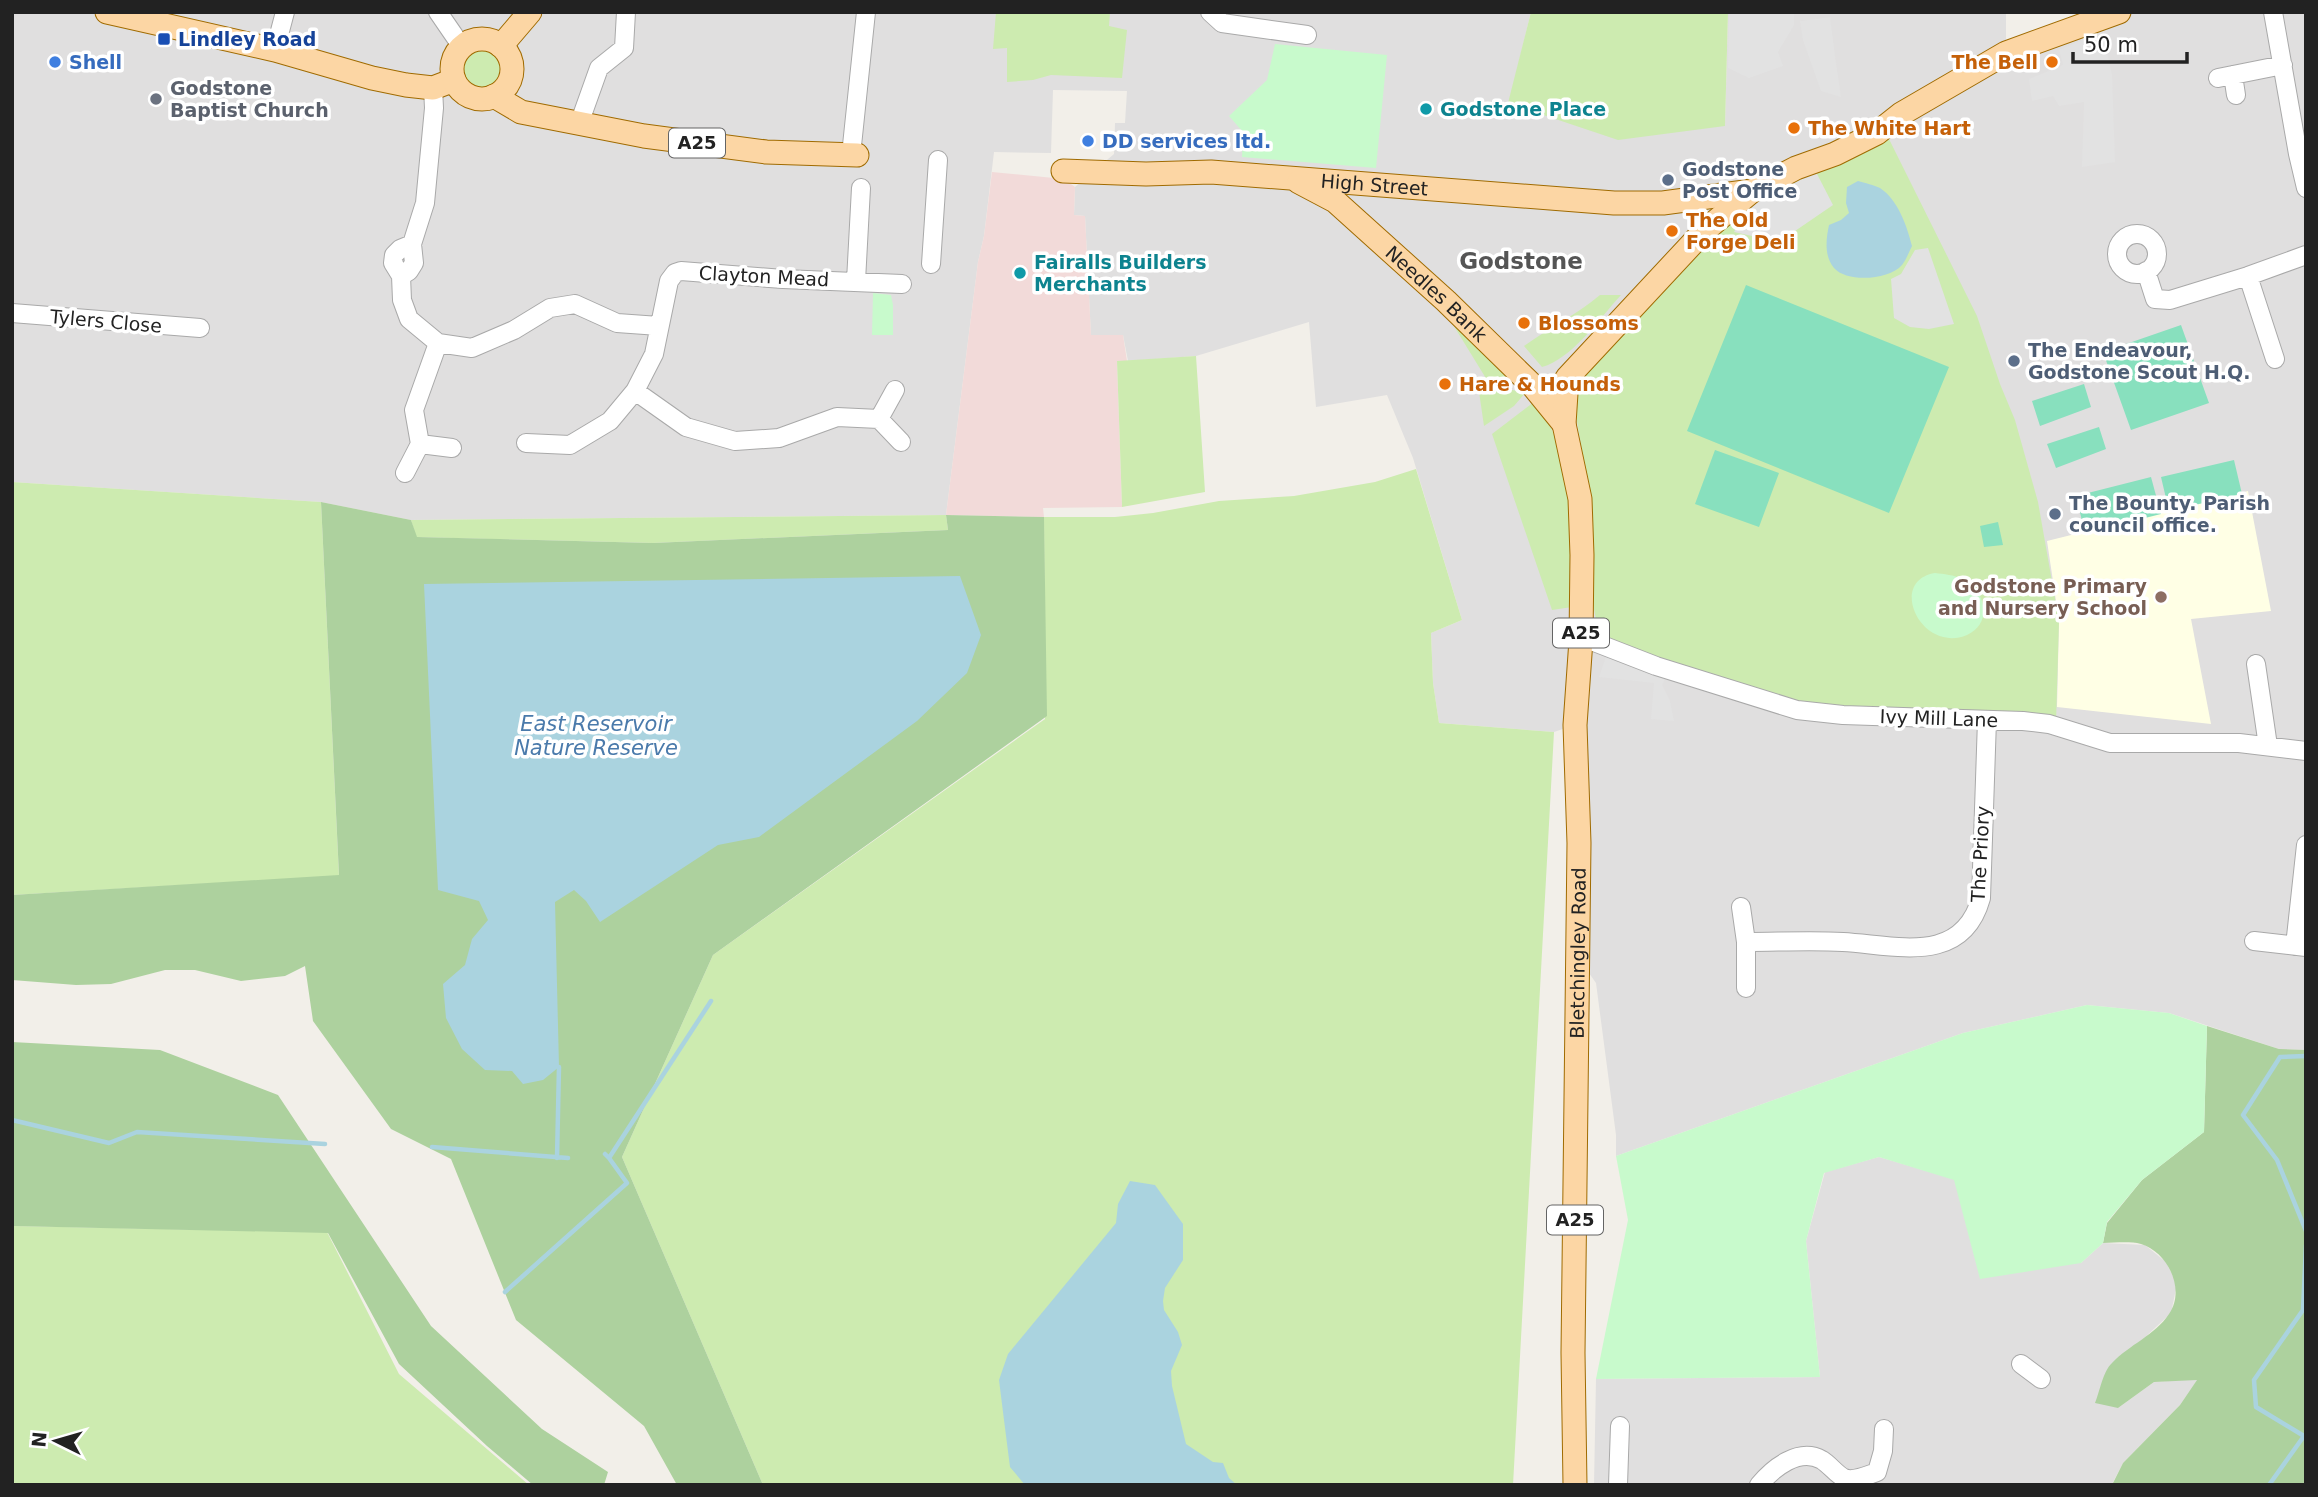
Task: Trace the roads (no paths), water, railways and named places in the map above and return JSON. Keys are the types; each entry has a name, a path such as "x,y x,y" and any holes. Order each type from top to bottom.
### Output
{"main road":[{"path":"107,12 275,50 372,78 443,84 473,98 485,99 494,96 507,85 511,64 501,46 483,39 468,43 462,47 443,84"},
{"path":"501,46 530,12"},
{"path":"1518,372 1567,378 1704,231 1752,191 1796,168 1835,154 1877,133 1901,114 2006,53 2119,12"},
{"path":"510,77 539,115"},
{"name":"A25","path":"494,96 521,112 644,136 766,152 854,155"},
{"name":"High Street","path":"1063,171 1211,172 1614,203 1663,203 1752,191"},
{"name":"Needles Bank","path":"1294,179 1335,201 1446,301 1518,372 1564,424"},
{"path":"1344,209 1364,184"},
{"path":"1686,200 1704,231"},
{"name":"A25","path":"1564,424 1567,378"},
{"name":"Bletchingley Road","path":"1564,424 1580,499 1582,555 1581,640 1575,725 1579,843 1573,1353 1575,1485"}],"street":[{"path":"275,50 285,12"},
{"path":"438,12 462,47"},
{"path":"579,124 599,68 624,48 626,12"},
{"path":"854,155 866,12"},
{"path":"1210,12 1222,23 1307,35"},
{"path":"2273,12 2306,188"},
{"path":"2236,95 2225,76 2283,65"},
{"path":"443,84 434,108 425,203 412,244 394,255 393,263 401,276 402,300 409,319 438,343 472,348 514,330 550,308 575,304 617,323 659,326"},
{"path":"931,264 938,160"},
{"name":"Clayton Mead","path":"856,281 861,188"},
{"path":"2146,271 2155,299 2170,300 2306,255"},
{"name":"Clayton Mead","path":"527,443 570,445 610,421 635,391 654,354 669,281 681,271 902,284"},
{"path":"2248,276 2274,359"},
{"name":"Tylers Close","path":"12,313 200,328"},
{"path":"405,472 420,444 415,411 438,343"},
{"path":"879,419 895,390"},
{"path":"635,391 686,427 735,441 779,438 837,417 879,419 901,442"},
{"path":"420,444 452,448"},
{"name":"Ivy Mill Lane","path":"1581,640 1589,640 1656,666 1797,710 1843,715 2049,724 2110,743 2239,743 2306,751"},
{"path":"2256,664 2269,746"},
{"name":"The Priory","path":"1746,942 1841,942 1933,947 1954,938 1969,925 1977,913 1981,898 1987,720"},
{"path":"2254,941 2300,947 2306,845"},
{"path":"1741,907 1746,942 1745,988"},
{"path":"2021,1364 2041,1379"},
{"path":"1618,1485 1620,1426"},
{"path":"1759,1485 1769,1472 1804,1456 1816,1457 1826,1462 1843,1478 1852,1479 1877,1472 1883,1451 1884,1429"}],"water":[{"path":"1858,181 1880,188 1892,199 1912,246 1902,265 1888,274 1868,278 1848,276 1834,268 1827,253 1829,225 1849,213 1846,203 1847,187"},
{"name":"East Reservoir Nature Reserve","path":"960,576 981,635 967,673 917,721 759,837 718,845 600,922 586,901 574,890 555,902 559,1067 543,1080 523,1084 512,1071 485,1070 462,1049 446,1018 443,984 465,965 472,939 488,920 479,901 438,890 424,584"},
{"path":"1130,1181 1155,1185 1183,1224 1183,1260 1165,1288 1163,1301 1164,1310 1178,1332 1182,1345 1171,1371 1172,1386 1186,1444 1213,1462 1223,1463 1229,1478 1237,1485 1025,1485 1010,1467 999,1380 1008,1354 1116,1223 1118,1204"}],"waterway":[{"path":"605,1154 609,1158 711,1001"},
{"path":"2306,1056 2280,1057 2243,1115 2277,1160 2306,1231"},
{"path":"557,1158 559,1067"},
{"path":"12,1120 109,1143 137,1132 325,1144"},
{"path":"432,1147 568,1158"},
{"path":"505,1292 627,1183 609,1158"},
{"path":"2269,1485 2304,1436 2256,1407 2254,1380 2303,1310 2306,1245"}],"place":[{"name":"Lindley Road","path":"164,39"},
{"name":"Shell","path":"55,62"},
{"name":"The Bell","path":"2052,62"},
{"name":"Godstone Baptist Church","path":"156,99"},
{"name":"Godstone Place","path":"1426,109"},
{"name":"The White Hart","path":"1794,128"},
{"name":"DD services ltd.","path":"1088,141"},
{"name":"Godstone Post Office","path":"1668,180"},
{"name":"The Old Forge Deli","path":"1672,231"},
{"name":"Fairalls Builders Merchants","path":"1020,273"},
{"name":"Blossoms","path":"1524,323"},
{"name":"The Endeavour, Godstone Scout H.Q.","path":"2014,361"},
{"name":"Hare & Hounds","path":"1445,384"},
{"name":"The Bounty. Parish council office.","path":"2055,514"},
{"name":"Godstone Primary and Nursery School","path":"2161,597"}],"district":[{"name":"Godstone","path":"1521,261"}]}
